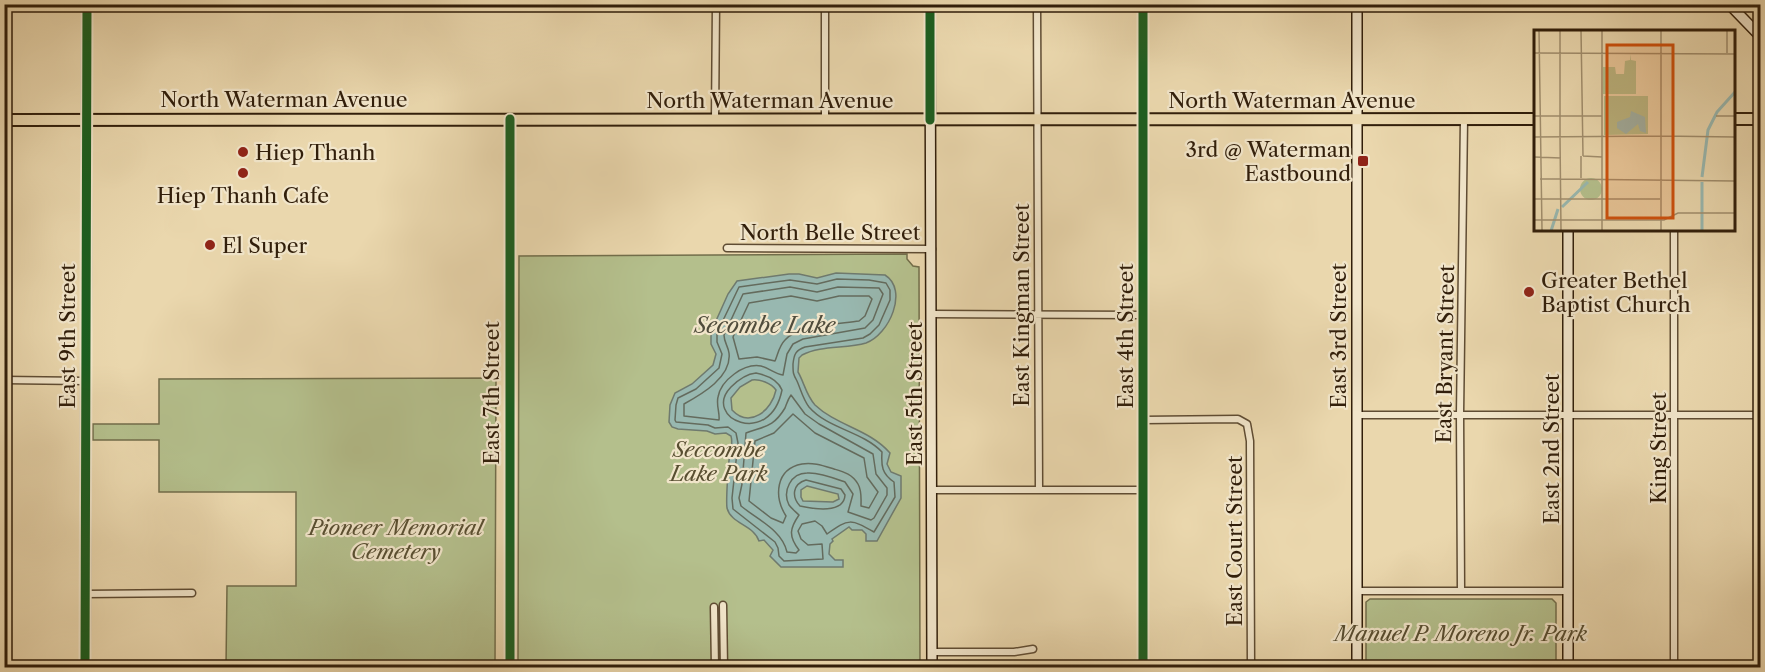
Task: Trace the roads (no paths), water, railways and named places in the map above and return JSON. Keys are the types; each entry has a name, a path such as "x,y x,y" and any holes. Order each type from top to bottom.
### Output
{"main road":[{"name":"North Waterman Avenue","path":"4,120 1534,119"},
{"path":"1735,119 1761,119"}],"street":[{"name":"East 9th Street","path":"84,668 87,4"},
{"path":"715,120 716,4"},
{"path":"825,4 825,120"},
{"name":"East 5th Street","path":"930,4 932,668"},
{"name":"East Kingman Street","path":"1037,4 1039,490"},
{"name":"East 4th Street","path":"1143,4 1143,668"},
{"name":"East 3rd Street","path":"1357,4 1357,668"},
{"path":"1729,4 1761,36"},
{"name":"East 7th Street","path":"510,119 510,668"},
{"name":"East Bryant Street","path":"1461,590 1460,414 1464,119"},
{"name":"East 2nd Street","path":"1568,231 1568,668"},
{"name":"King Street","path":"1674,231 1674,668"},
{"name":"North Belle Street","path":"728,248 932,249"},
{"path":"932,314 1143,315"},
{"path":"4,380 85,381"},
{"path":"1356,415 1761,415"},
{"name":"East Court Street","path":"1143,420 1238,419 1247,424 1250,435 1251,668"},
{"path":"932,490 1143,490"},
{"path":"1356,591 1569,591"},
{"path":"85,594 192,593"},
{"path":"723,605 724,668"},
{"path":"714,607 715,668"},
{"path":"933,652 1014,652 1033,649"}],"water":[{"name":"Secombe Lake","path":"836,273 885,275 892,282 896,301 893,312 882,331 866,343 817,350 802,355 799,358 798,372 815,405 833,418 873,438 890,453 887,464 891,472 901,476 901,498 877,541 866,541 866,534 862,530 852,530 849,527 832,539 829,554 835,560 843,560 843,567 781,567 770,556 773,550 764,540 759,541 752,531 733,518 727,508 731,436 726,433 715,434 672,427 669,422 670,405 675,393 692,384 713,365 716,354 711,344 711,332 728,294 737,281 789,274 817,278","holes":["752,380 765,382 776,390 765,410 759,415 746,418 732,410 731,398 740,387","807,486 838,494 839,499 833,502 803,501 801,490"]}],"place":[{"name":"Hiep Thanh","path":"243,152"},
{"name":"3rd @ Waterman Eastbound","path":"1363,161"},
{"name":"Hiep Thanh Cafe","path":"243,173"},
{"name":"El Super","path":"210,245"},
{"name":"Greater Bethel Baptist Church","path":"1529,292"}],"park label":[{"name":"Seccombe Lake Park","path":"719,461"},
{"name":"Pioneer Memorial Cemetery","path":"396,539"},
{"name":"Manuel P. Moreno Jr. Park","path":"1461,633"}]}
